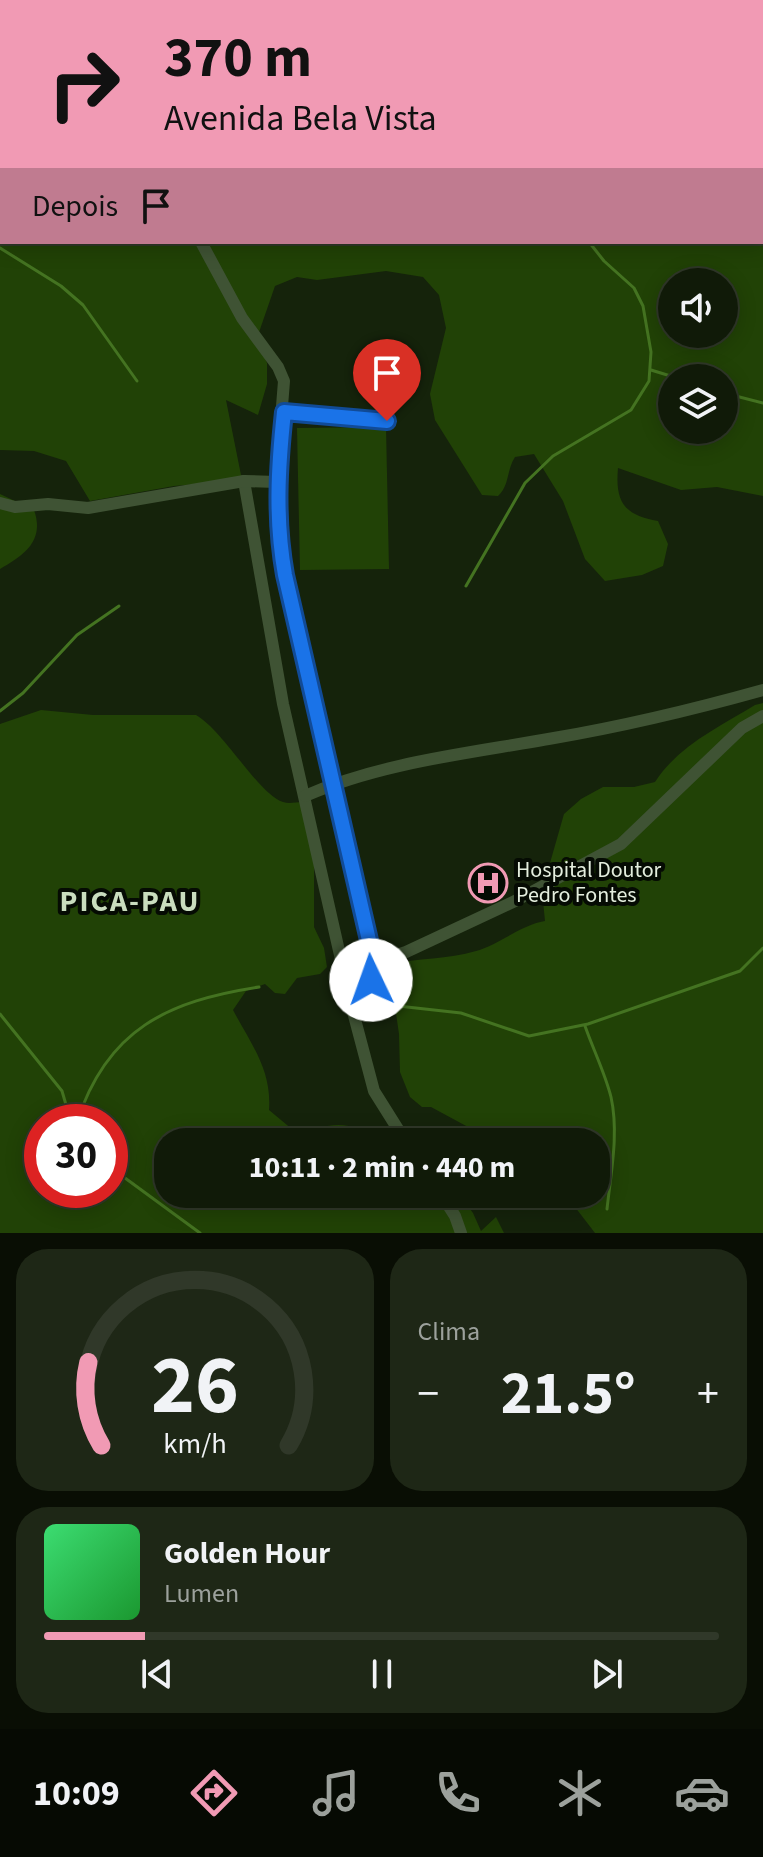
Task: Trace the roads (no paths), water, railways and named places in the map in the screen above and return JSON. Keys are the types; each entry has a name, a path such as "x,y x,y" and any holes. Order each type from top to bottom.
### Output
{"street":[{"path":"202,244 242,318 282,374 284,412 276,482 278,530 285,575 374,962 368,988 352,1008"},
{"path":"284,412 387,421"},
{"path":"0,503 15,507 48,504 105,506 244,481 276,482"},
{"path":"244,481 283,704 352,1008 374,1091 397,1128"},
{"path":"305,796 335,783 463,754 559,737 763,690"},
{"path":"374,962 406,952 515,901 621,844 742,728 763,716"},
{"path":"450,1208 461,1233"}],"waterway":[{"path":"466,586 525,483 553,456 631,410 649,381 651,352 643,306 634,288 591,244"},
{"path":"0,248 61,286 83,305 137,381"},
{"path":"651,370 658,372"},
{"path":"738,397 763,403"},
{"path":"0,711 23,693 77,635 119,606"},
{"path":"398,1006 461,1013 529,1036 588,1024 740,971 763,948"},
{"path":"84,1104 105,1064 124,1042 145,1025 169,1011 196,1001 259,987"},
{"path":"0,1014 62,1091 66,1104"},
{"path":"585,1026 606,1079 613,1111 614,1153 607,1209"},
{"path":"128,1180 200,1233"}],"place":[{"name":"Hospital Doutor Pedro Fontes","path":"488,883"}],"district":[{"name":"PICA-PAU","path":"130,901"}]}
